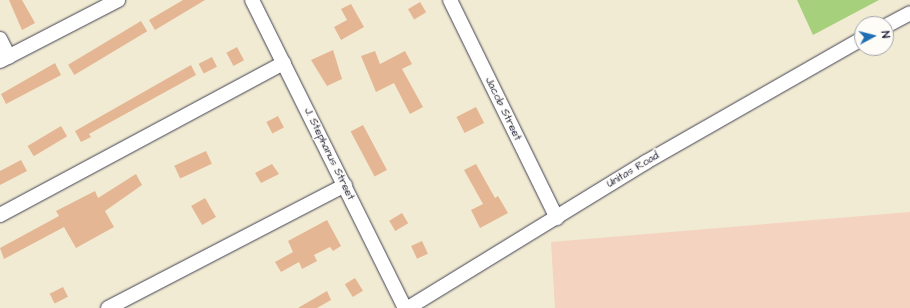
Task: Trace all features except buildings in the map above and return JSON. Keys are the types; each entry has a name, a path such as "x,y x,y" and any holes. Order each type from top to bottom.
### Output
{"street":[{"path":"0,39 4,59 118,0"},
{"name":"J. Stephanus Street","path":"252,0 407,308"},
{"name":"Jacob Street","path":"450,0 557,218"},
{"path":"894,21 910,12"},
{"name":"Unitas Road","path":"407,308 557,218 646,162 854,44"},
{"path":"0,215 284,63"},
{"path":"108,308 345,185"}],"shaded area":[{"path":"910,212 910,308 555,308 551,242"}],"green space":[{"path":"797,0 879,0 813,35"}]}
